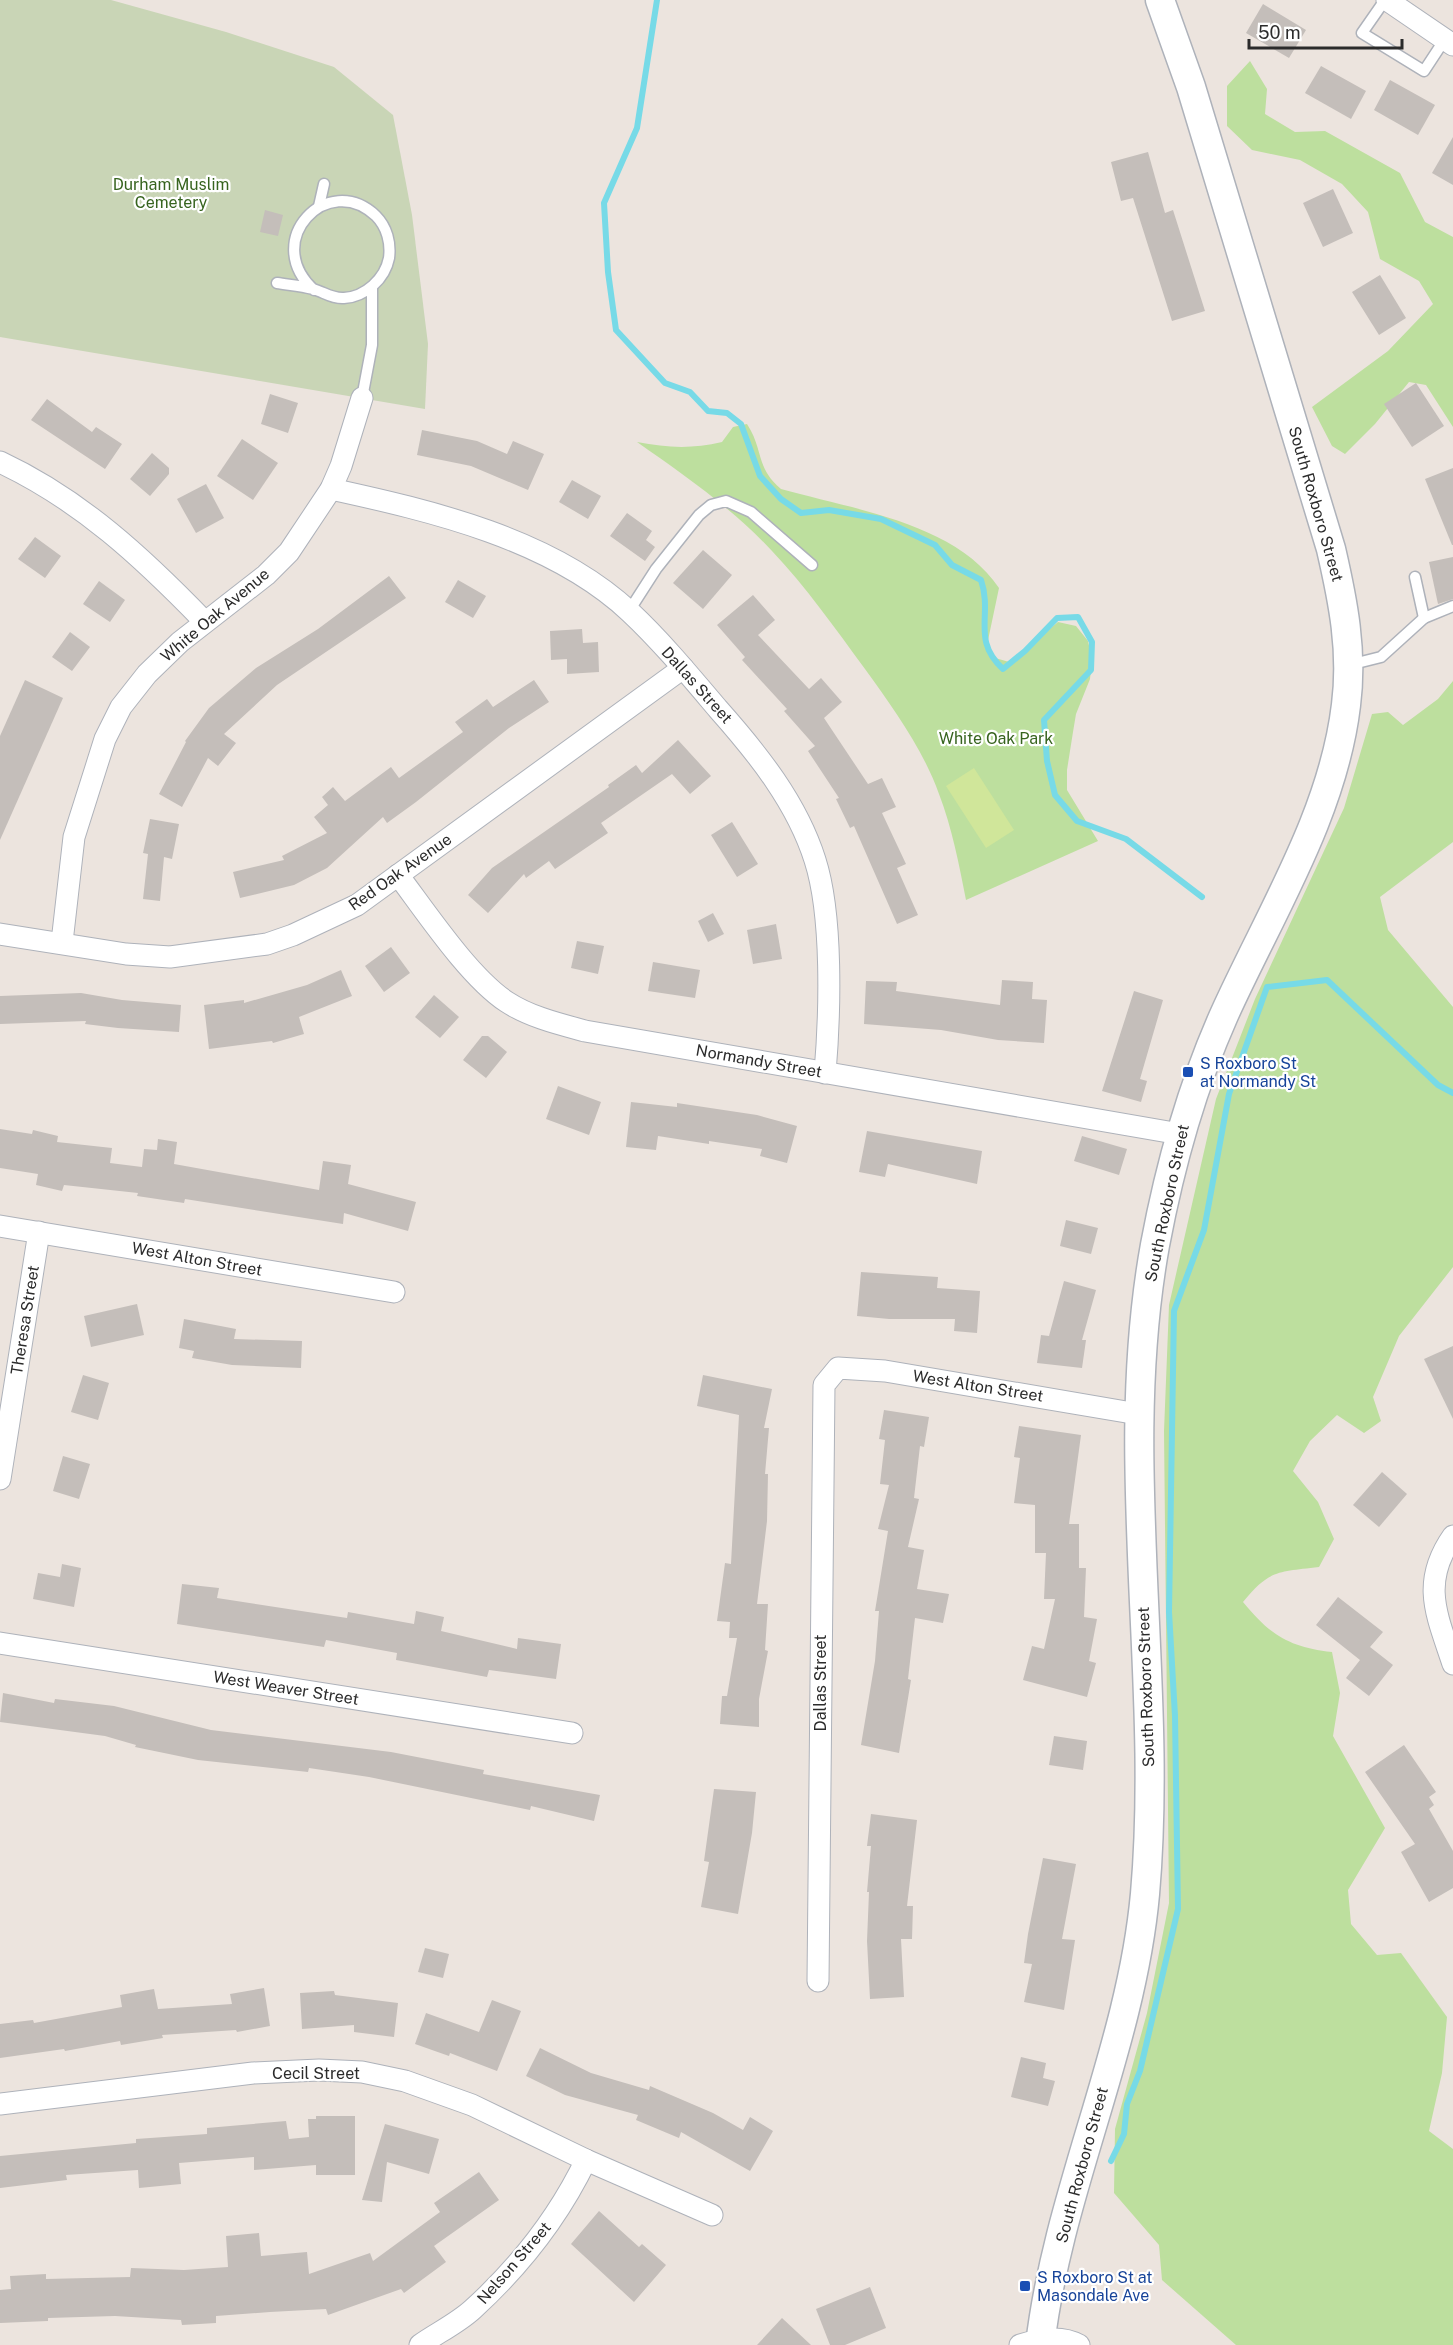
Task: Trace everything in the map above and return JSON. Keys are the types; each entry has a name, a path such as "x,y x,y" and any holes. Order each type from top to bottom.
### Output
{"street":[{"name":"South Roxboro Street","path":"1034,2343 1126,2010 1138,1958 1145,1893 1149,1779 1138,1414 1145,1313 1153,1259 1180,1134 1195,1085 1224,1016 1314,822 1340,741 1349,666 1342,597 1331,549 1191,87 1160,0"},
{"path":"1386,0 1449,42"},
{"name":"White Oak Avenue","path":"63,942 74,837 105,739 121,707 147,674 204,621 266,575 289,552 331,489 341,466 362,398"},
{"path":"0,462 38,480 114,534 161,576 204,621"},
{"name":"Dallas Street","path":"331,489 448,517 547,556 595,585 629,611 683,668 752,747 796,814 816,862 825,911 828,1036 825,1072"},
{"name":"Red Oak Avenue","path":"0,934 63,942 126,954 170,957 267,944 292,935 357,905 683,668"},
{"name":"Normandy Street","path":"398,875 448,940 492,989 507,1002 529,1013 585,1031 1180,1134"},
{"name":"West Alton Street","path":"0,1226 394,1292"},
{"name":"Theresa Street","path":"0,1479 39,1232"},
{"name":"West Alton Street","path":"824,1385 838,1368 885,1371 1138,1414"},
{"name":"Dallas Street","path":"818,1981 824,1385"},
{"path":"1453,1536 1442,1552 1435,1572 1432,1591 1453,1664"},
{"name":"West Weaver Street","path":"0,1643 572,1733"},
{"name":"Cecil Street","path":"0,2104 253,2073 319,2070 362,2072 405,2081 472,2104 586,2160 712,2215"},
{"name":"Nelson Street","path":"420,2345 472,2310 523,2257 550,2223 586,2160"},
{"path":"1034,2343 1070,2340 1079,2345"}],"lane":[{"path":"1386,0 1362,33 1424,71 1449,42"},
{"path":"320,206 324,184"},
{"path":"277,283 344,298 359,295 372,287 382,274 388,260 389,245 381,223 364,207 350,202 334,202 320,206 299,226 293,247 296,268 303,280 314,290"},
{"path":"362,398 372,345 372,287"},
{"path":"629,611 656,569 699,515 711,505 726,501 738,504 751,512 812,565"},
{"path":"1415,577 1425,618"},
{"path":"1349,666 1381,657 1425,618 1453,606"}],"green space":[{"name":"Durham Muslim Cemetery","path":"0,0 111,0 226,32 334,67 393,115 412,215 428,344 425,409 0,337"},
{"path":"1250,61 1267,89 1265,114 1295,132 1325,131 1400,173 1425,222 1453,237 1453,427 1426,385 1409,382 1375,424 1345,454 1332,446 1312,407 1388,351 1433,304 1419,281 1380,259 1368,212 1342,184 1300,160 1252,150 1227,126 1227,86"},
{"name":"White Oak Park","path":"747,424 756,442 763,466 781,489 870,512 930,533 957,548 980,566 999,588 987,645 995,658 1013,663 1058,622 1076,626 1088,641 1092,660 1090,679 1076,714 1067,770 1067,790 1098,841 966,900 944,807 932,777 906,729 865,669 808,593 757,535 707,493 637,442 659,446 700,446 722,442 733,427"},
{"path":"1453,681 1453,842 1380,897 1388,930 1453,1007 1453,1267 1399,1336 1373,1397 1381,1421 1364,1433 1337,1415 1310,1441 1293,1471 1318,1502 1334,1539 1319,1567 1276,1574 1261,1583 1243,1602 1262,1623 1282,1638 1304,1647 1332,1652 1340,1693 1333,1736 1385,1828 1348,1890 1351,1924 1377,1955 1401,1953 1447,2017 1442,2073 1429,2131 1453,2149 1453,2345 1236,2345 1162,2280 1159,2245 1114,2193 1115,2129 1147,2013 1169,1903 1164,1431 1169,1305 1216,1099 1255,999 1344,808 1372,714 1388,712 1403,725 1438,699"},
{"path":"974,768 1014,830 986,848 946,786"}],"building":[{"path":"1263,4 1306,30 1289,58 1246,33"},
{"path":"1321,66 1366,91 1351,119 1305,93"},
{"path":"1390,80 1435,105 1418,135 1374,110"},
{"path":"1453,137 1453,185 1432,173"},
{"path":"1148,152 1165,213 1173,210 1205,311 1172,321 1133,198 1121,201 1111,162"},
{"path":"1333,189 1353,233 1323,247 1303,203"},
{"path":"265,210 283,215 278,236 260,232"},
{"path":"1380,275 1406,318 1379,335 1352,292"},
{"path":"1416,383 1444,426 1412,447 1384,404"},
{"path":"270,394 298,403 288,433 261,424"},
{"path":"47,399 92,432 96,427 122,444 105,469 31,420"},
{"path":"422,430 477,441 507,454 513,441 544,454 528,490 471,466 417,455"},
{"path":"242,439 278,463 253,500 217,476"},
{"path":"152,453 169,468 169,474 150,496 130,479"},
{"path":"1453,468 1453,545 1452,545 1425,479"},
{"path":"572,480 601,496 588,519 559,502"},
{"path":"206,484 224,518 196,533 177,499"},
{"path":"627,513 652,531 646,540 655,547 645,561 610,536"},
{"path":"35,537 61,556 45,578 18,559"},
{"path":"703,550 732,575 703,609 673,583"},
{"path":"1453,557 1453,599 1438,604 1429,562"},
{"path":"389,576 406,598 277,685 224,734 236,743 218,766 208,758 182,807 159,794 185,741 209,708 256,668 318,629"},
{"path":"458,580 486,596 473,618 445,602"},
{"path":"99,581 125,600 110,622 83,604"},
{"path":"753,595 775,620 758,635 809,689 821,678 842,702 824,718 868,784 882,778 896,807 882,813 906,864 897,868 918,915 897,924 854,826 850,828 836,799 839,798 808,751 815,746 784,711 787,709 742,660 745,657 717,625"},
{"path":"582,629 583,643 598,642 599,672 567,674 567,659 551,660 550,631"},
{"path":"70,632 90,647 72,671 52,657"},
{"path":"25,680 63,698 0,840 0,736"},
{"path":"534,680 549,702 509,728 387,823 383,817 327,868 294,885 240,898 233,872 284,860 282,856 327,833 314,817 328,805 322,797 333,787 345,801 391,767 399,778 463,732 455,722 487,699 493,707"},
{"path":"678,740 711,776 690,794 672,774 601,823 608,833 555,869 549,861 526,878 524,874 488,913 468,895 492,868 609,787 608,785 636,765 642,773"},
{"path":"150,819 179,824 172,859 164,857 160,901 143,899 148,854 143,853"},
{"path":"732,822 758,864 737,877 711,835"},
{"path":"713,913 724,934 708,942 698,921"},
{"path":"776,924 782,959 753,964 747,930"},
{"path":"577,941 604,946 598,974 571,968"},
{"path":"391,947 410,973 384,992 365,966"},
{"path":"653,962 700,970 695,998 648,991"},
{"path":"341,970 352,996 299,1017 304,1034 273,1043 272,1041 209,1049 204,1005 244,1000 244,1003 307,985"},
{"path":"1002,980 1033,982 1032,999 1047,1000 1044,1043 998,1040 941,1030 864,1024 866,981 897,982 896,991 1000,1005"},
{"path":"1134,991 1163,1000 1140,1079 1147,1081 1141,1102 1102,1091"},
{"path":"81,993 122,1000 181,1005 179,1032 118,1028 85,1024 86,1021 0,1024 0,996"},
{"path":"434,995 459,1017 440,1038 415,1017"},
{"path":"482,1036 488,1036 507,1052 486,1078 463,1060"},
{"path":"558,1086 601,1102 589,1135 546,1119"},
{"path":"631,1102 677,1107 677,1103 757,1115 797,1126 787,1163 760,1156 762,1149 709,1141 709,1144 658,1136 656,1150 626,1147"},
{"path":"0,1129 32,1134 33,1130 58,1136 57,1142 112,1148 110,1163 142,1167 144,1149 157,1150 158,1139 177,1142 174,1164 319,1190 323,1161 351,1165 348,1184 416,1202 408,1231 344,1213 343,1224 185,1199 184,1203 137,1196 138,1193 64,1185 62,1191 36,1185 38,1174 0,1168"},
{"path":"867,1131 982,1151 977,1184 888,1164 885,1177 859,1172"},
{"path":"1082,1136 1127,1149 1119,1175 1074,1161"},
{"path":"1066,1220 1098,1228 1091,1254 1060,1246"},
{"path":"861,1272 938,1277 937,1288 980,1291 977,1333 954,1331 955,1319 889,1319 857,1316"},
{"path":"1064,1281 1096,1290 1082,1340 1086,1340 1082,1368 1037,1363 1041,1335 1049,1336"},
{"path":"137,1304 144,1335 91,1347 84,1316"},
{"path":"184,1319 236,1329 234,1339 302,1341 301,1368 232,1365 192,1358 194,1351 179,1348"},
{"path":"1453,1346 1453,1419 1424,1359"},
{"path":"83,1375 109,1383 98,1420 71,1412"},
{"path":"703,1375 772,1389 764,1428 769,1428 765,1474 768,1474 767,1521 757,1604 768,1604 765,1650 768,1651 759,1699 759,1727 720,1724 722,1696 727,1696 737,1638 729,1638 730,1622 717,1621 725,1563 731,1564 739,1415 697,1406"},
{"path":"884,1410 929,1417 924,1447 920,1446 914,1498 919,1499 908,1547 924,1550 917,1589 949,1594 943,1623 915,1618 908,1679 911,1680 899,1753 861,1745 875,1661 879,1611 875,1611 888,1531 878,1529 889,1485 880,1484 885,1440 879,1439"},
{"path":"1019,1426 1081,1435 1069,1524 1079,1524 1079,1568 1086,1568 1084,1617 1097,1619 1089,1661 1096,1663 1087,1697 1023,1680 1032,1646 1044,1649 1055,1599 1044,1599 1046,1553 1035,1553 1035,1505 1014,1503 1020,1458 1014,1457"},
{"path":"63,1456 90,1464 79,1499 53,1491"},
{"path":"1382,1472 1407,1494 1379,1527 1353,1505"},
{"path":"62,1564 81,1568 74,1607 33,1599 38,1573 60,1577"},
{"path":"182,1584 219,1588 217,1598 347,1618 348,1612 414,1624 416,1611 444,1617 441,1631 517,1649 518,1638 561,1644 556,1679 489,1670 487,1677 396,1660 397,1653 326,1640 324,1647 177,1624"},
{"path":"1338,1597 1383,1632 1370,1647 1393,1665 1369,1696 1346,1678 1360,1660 1316,1625"},
{"path":"3,1693 54,1703 55,1699 114,1706 211,1730 391,1752 484,1770 483,1774 600,1795 594,1821 531,1806 530,1810 369,1777 309,1768 308,1772 198,1760 135,1747 136,1745 105,1736 0,1722"},
{"path":"1054,1736 1087,1741 1083,1770 1049,1765"},
{"path":"1404,1745 1436,1792 1429,1797 1434,1805 1429,1809 1453,1851 1453,1888 1429,1902 1401,1852 1415,1844 1365,1772"},
{"path":"714,1789 756,1792 752,1833 738,1914 701,1907 709,1862 704,1861"},
{"path":"871,1814 917,1820 907,1906 913,1906 912,1939 901,1939 904,1997 870,1999 867,1941 869,1892 867,1892 871,1846 867,1846"},
{"path":"1043,1858 1076,1864 1062,1939 1075,1940 1064,2010 1024,2002 1032,1964 1024,1963"},
{"path":"425,1948 449,1954 443,1978 418,1972"},
{"path":"264,1988 270,2026 237,2032 236,2030 162,2035 163,2038 121,2045 120,2041 65,2051 64,2049 0,2058 0,2024 33,2020 34,2023 122,2007 120,1995 154,1989 158,2009 232,2004 230,1994"},
{"path":"334,1991 335,1995 398,2003 394,2037 354,2032 354,2025 302,2029 300,1993"},
{"path":"492,2000 521,2011 497,2071 450,2053 449,2056 415,2044 426,2013 479,2032"},
{"path":"540,2048 591,2073 649,2090 650,2086 713,2113 743,2130 750,2117 773,2131 750,2171 681,2132 679,2138 636,2120 638,2115 565,2095 526,2076"},
{"path":"1021,2057 1046,2063 1043,2078 1055,2081 1048,2106 1011,2097"},
{"path":"316,2116 355,2116 355,2175 316,2175 316,2165 254,2170 254,2157 179,2163 181,2184 139,2188 138,2170 66,2175 67,2180 0,2188 0,2156 136,2143 136,2139 207,2134 207,2128 286,2121 289,2139 309,2137 308,2119 316,2119"},
{"path":"385,2124 439,2139 429,2174 387,2162 382,2202 362,2200"},
{"path":"479,2172 499,2200 434,2246 446,2262 404,2293 401,2289 328,2315 326,2309 270,2312 216,2316 216,2323 182,2325 181,2320 115,2316 48,2318 48,2321 0,2323 0,2290 11,2289 10,2276 46,2274 46,2279 130,2277 131,2268 184,2270 228,2267 226,2236 259,2233 261,2256 307,2252 309,2274 370,2253 373,2261 440,2212 434,2203"},
{"path":"599,2211 639,2247 642,2244 666,2265 634,2302 571,2244"},
{"path":"870,2287 886,2328 845,2345 830,2345 816,2309"},
{"path":"782,2318 811,2345 757,2345"}],"waterway":[{"path":"657,0 637,128 604,203 608,272 616,330 665,383 690,392 708,411 727,413 741,424 760,476 781,499 801,513 829,510 881,519 935,545 952,565 981,580 985,605 985,637 993,658 1003,669 1025,651 1057,618 1078,617 1092,642 1091,670 1044,720 1047,761 1055,795 1077,821 1126,839 1202,897"},
{"path":"1111,2161 1124,2134 1127,2104 1140,2071 1178,1909 1175,1716 1169,1612 1174,1311 1204,1230 1229,1094 1267,987 1327,980 1438,1085 1453,1093"}],"place":[{"name":"S Roxboro St at Normandy St","path":"1188,1072"},
{"name":"S Roxboro St at Masondale Ave","path":"1025,2286"}]}
